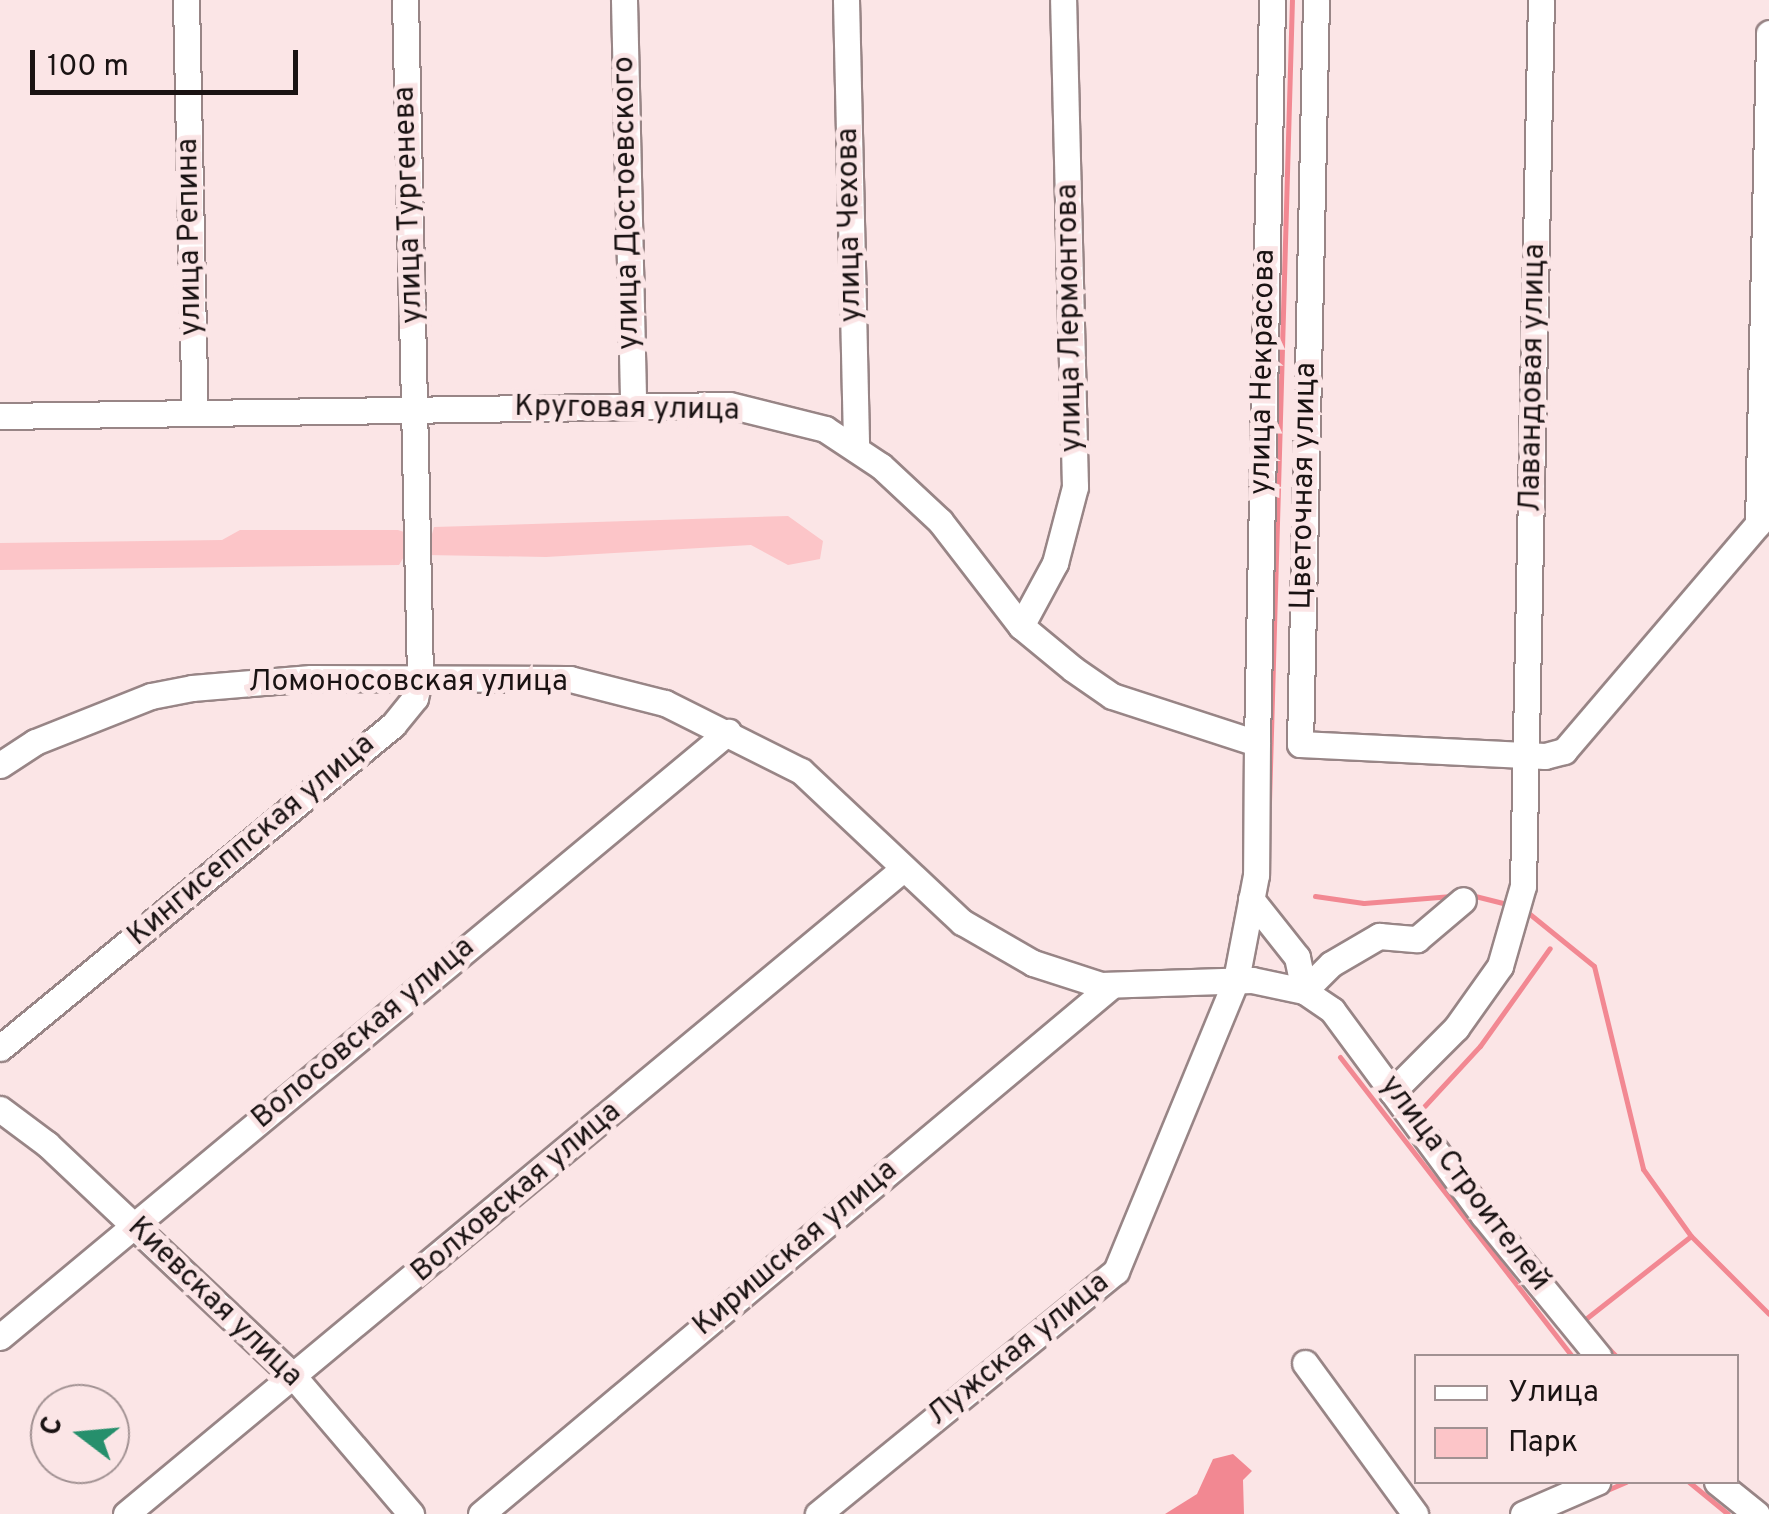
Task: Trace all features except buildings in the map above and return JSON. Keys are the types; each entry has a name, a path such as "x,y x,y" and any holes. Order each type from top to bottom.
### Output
{"street":[{"name":"улица Репина","path":"186,0 196,413"},
{"name":"улица Тургенева","path":"404,0 416,410"},
{"name":"улица Достоевского","path":"624,0 633,406"},
{"name":"улица Чехова","path":"846,0 856,450"},
{"name":"улица Лермонтова","path":"1021,626 1054,562 1075,487 1063,0"},
{"name":"улица Некрасова","path":"1257,743 1272,0"},
{"name":"Цветочная улица","path":"1316,0 1300,744 1527,756"},
{"name":"Лавандовая улица","path":"1392,1092 1456,1028 1500,966 1523,886 1541,0"},
{"path":"1527,756 1564,751 1758,524 1769,34"},
{"name":"Круговая улица","path":"0,416 728,405 826,429 940,521 1021,626 1112,696 1257,743"},
{"name":"Кингисеппская улица","path":"0,1048 394,725 415,698 420,676 416,410"},
{"name":"Ломоносовская улица","path":"0,765 34,742 192,688 420,676 570,678 630,691 728,732 800,771 962,922 1033,963 1112,985 1236,980 1304,991 1332,1010"},
{"name":"Волосовская улица","path":"0,1337 728,732"},
{"path":"1236,980 1251,899 1257,743"},
{"name":"Волховская улица","path":"126,1514 295,1378 904,868"},
{"path":"1251,899 1297,957 1304,991"},
{"path":"1304,991 1331,964 1379,936 1417,939 1463,900"},
{"name":"Лужская улица","path":"818,1514 1116,1271 1236,980"},
{"name":"Киришская улица","path":"480,1514 1112,985"},
{"name":"улица Строителей","path":"1332,1010 1596,1354"},
{"name":"Киевская улица","path":"0,1109 135,1225 295,1378 411,1514"},
{"path":"1305,1362 1415,1514"},
{"path":"1524,1514 1592,1484"},
{"path":"1720,1484 1757,1514"}],"green space":[{"path":"788,516 823,541 820,559 788,565 751,545 546,557 426,555 434,527"},
{"path":"240,530 407,533 405,555 399,565 0,570 0,543 222,540"}],"shaded area":[{"path":"1233,1454 1252,1471 1243,1480 1244,1514 1165,1514 1197,1494 1213,1459"}],"waterway":[{"path":"1269,802 1292,0"},
{"path":"1467,894 1503,903"},
{"path":"1315,896 1364,903 1452,896"},
{"path":"1526,911 1594,966 1643,1169 1691,1236 1769,1314"},
{"path":"1419,1112 1480,1046 1550,948"},
{"path":"1340,1057 1570,1354"},
{"path":"1472,1179 1524,1246"},
{"path":"1583,1321 1691,1236"},
{"path":"1600,1340 1614,1354"},
{"path":"1600,1493 1621,1484"},
{"path":"1691,1484 1728,1514"}]}
